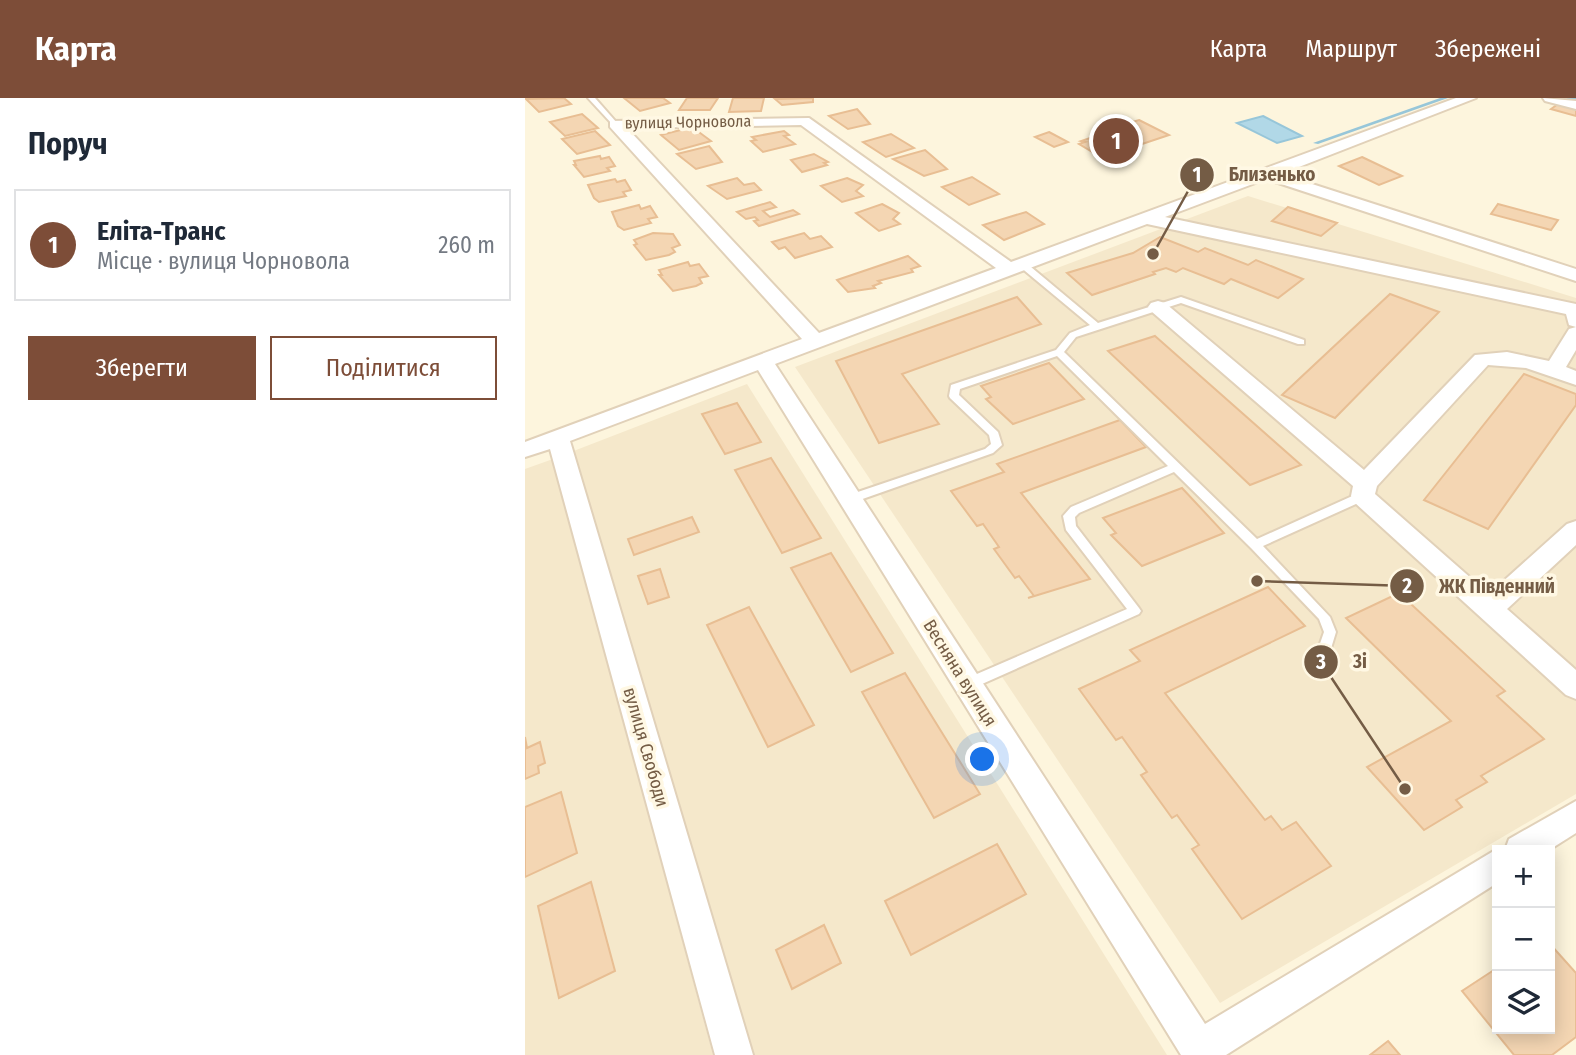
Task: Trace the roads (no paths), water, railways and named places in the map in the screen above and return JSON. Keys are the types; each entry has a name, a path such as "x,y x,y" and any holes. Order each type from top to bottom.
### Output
{"street":[{"path":"525,450 1469,98"},
{"path":"1550,98 1576,105"},
{"name":"вулиця Чорновола","path":"615,124 804,121 1016,267"},
{"name":"вулиця Чорновола","path":"615,124 816,342"},
{"path":"1263,173 1576,275"},
{"path":"1143,218 1576,310 1576,321"},
{"path":"1158,307 1364,490 1489,610 1576,687"},
{"path":"1364,490 1482,359 1502,357 1526,360 1565,374 1576,333"},
{"name":"Весняна вулиця","path":"763,361 1201,1052"},
{"name":"вулиця Свободи","path":"558,438 734,1055"},
{"path":"1489,610 1576,530"},
{"path":"1529,845 1576,816"},
{"path":"1201,1052 1492,868"}],"lane":[{"path":"591,98 615,124"},
{"path":"1016,267 1096,326"},
{"path":"850,499 989,451 997,444 994,434 954,396 955,387 1059,352 1073,335 1096,326 1181,300 1301,341"},
{"path":"1059,352 1255,545 1324,617 1331,632 1320,664"},
{"path":"968,684 1135,611 1070,527 1069,516 1075,510 1175,467"},
{"path":"1255,545 1364,490"}],"water":[{"path":"1263,116 1302,136 1277,143 1237,123"}],"waterway":[{"path":"1316,143 1445,98"},
{"path":"1569,98 1576,100"}],"place":[{"name":"Еліта-Транс","path":"1116,141"},
{"name":"Близенько","path":"1153,254"},
{"name":"ЖК Південний","path":"1257,581"},
{"name":"3і","path":"1405,789"}]}
